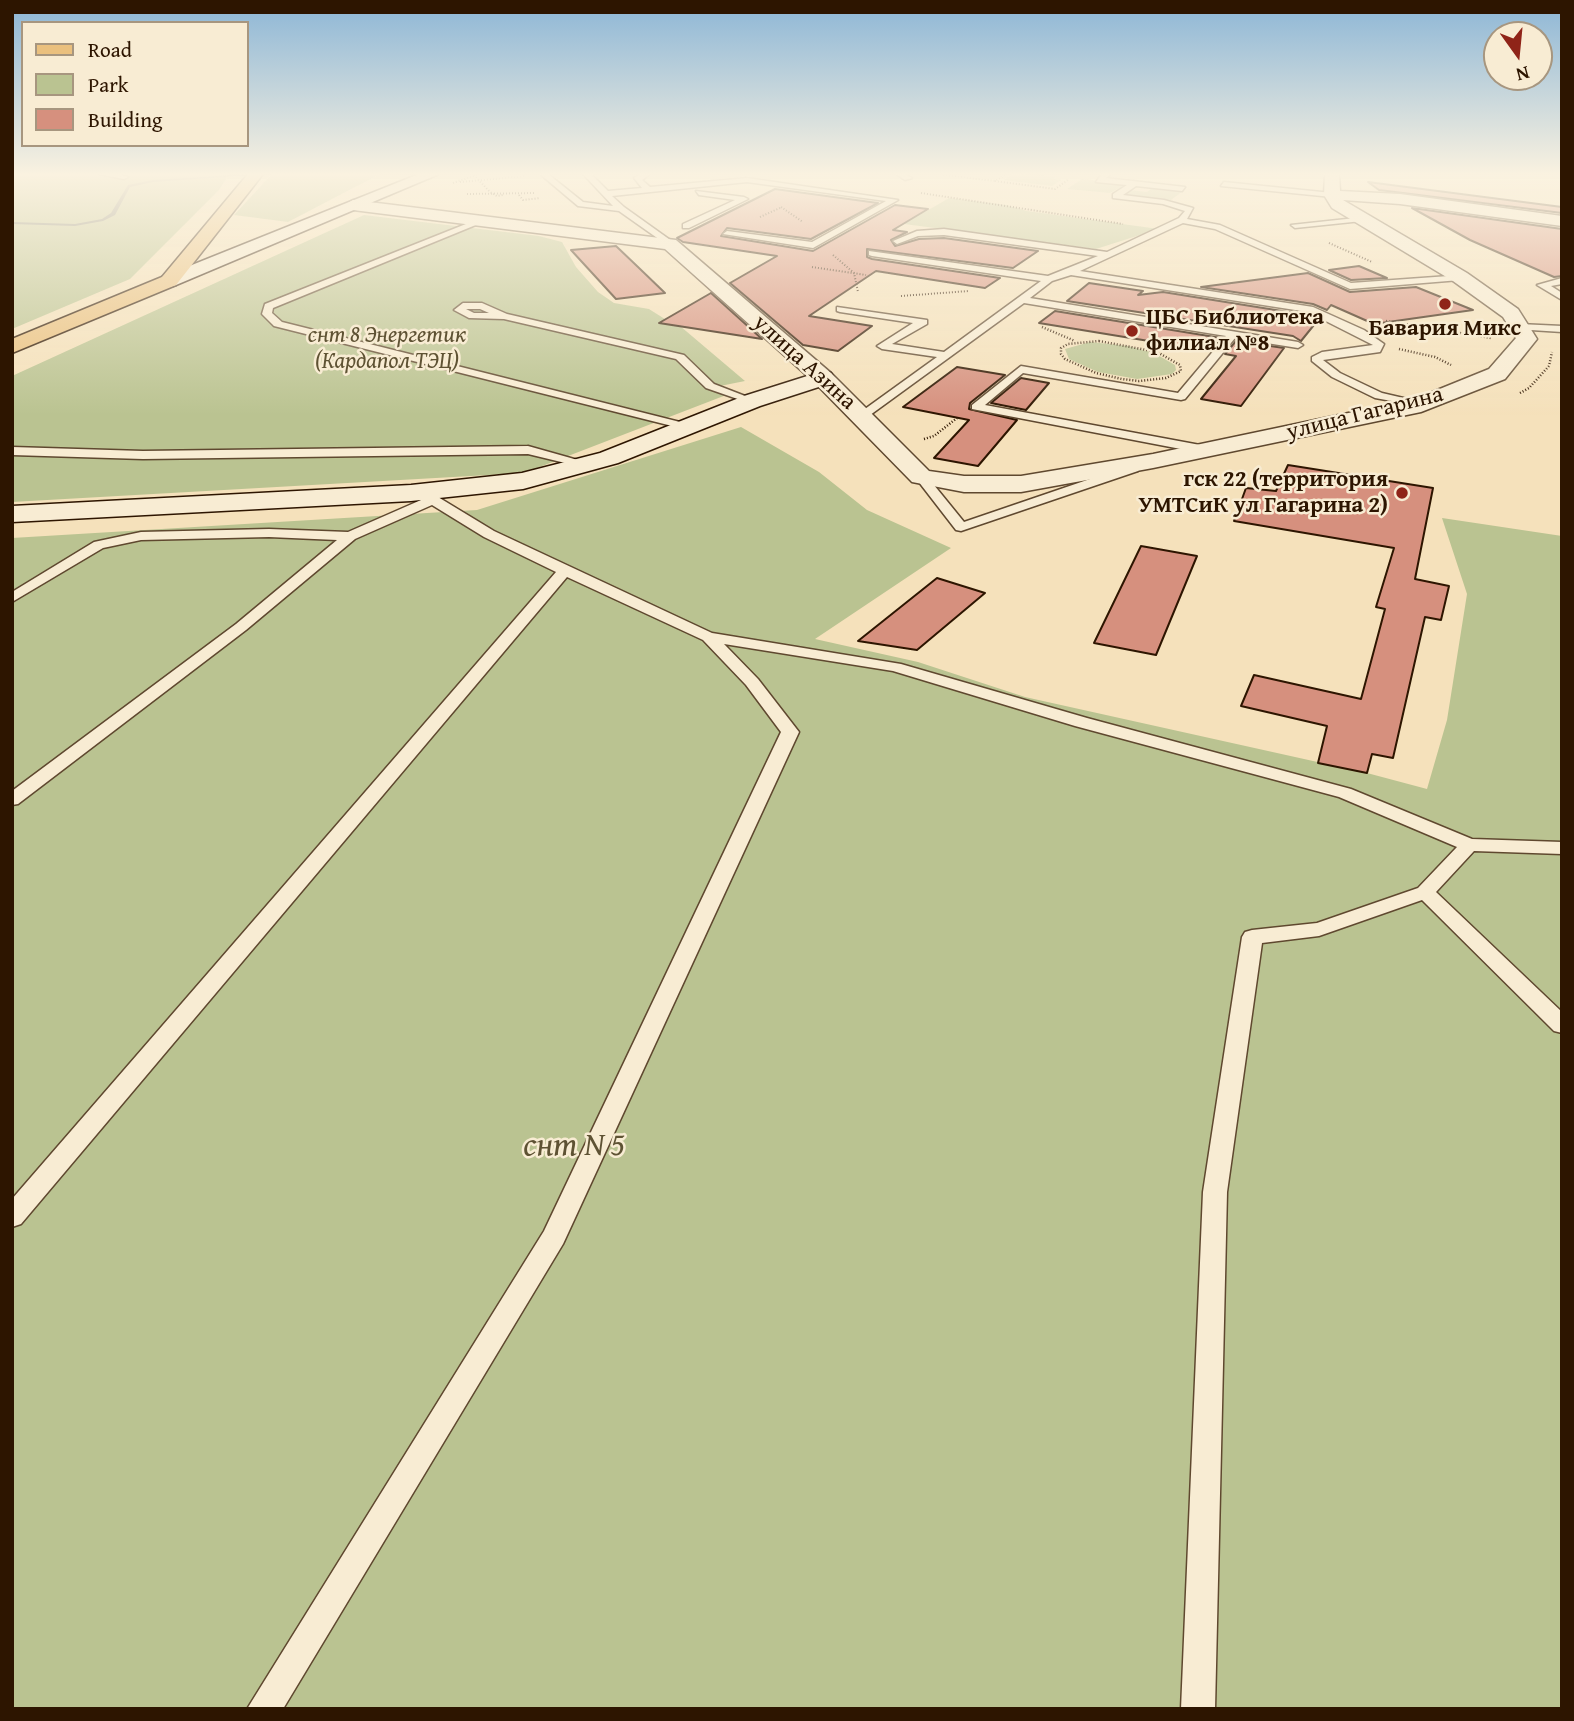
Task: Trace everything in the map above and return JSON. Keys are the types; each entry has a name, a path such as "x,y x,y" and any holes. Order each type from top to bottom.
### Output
{"main road":[{"path":"12,347 169,281 191,254"}],"street":[{"path":"169,281 233,254"},
{"name":"улица Азина","path":"682,254 823,378 921,477"},
{"path":"1422,254 1461,277 1511,313 1519,327"},
{"name":"улица Гагарина","path":"921,477 964,484 1021,484 1153,461 1421,405 1497,374 1527,339 1519,327"},
{"path":"12,513 422,496 523,481 609,458 752,401 823,378"}],"lane":[{"path":"398,254 268,306 267,314 278,324 684,427"},
{"path":"881,254 1049,279 1070,272 1104,254"},
{"path":"1279,254 1375,296"},
{"path":"1070,272 1310,309 1360,332 1379,344 1376,350 1326,354 1316,359 1336,375 1379,396 1421,405"},
{"path":"1350,286 1461,277"},
{"name":"улица Азина","path":"862,416 1049,279"},
{"path":"1562,281 1542,285 1562,297"},
{"path":"1022,300 1298,345"},
{"path":"840,309 923,322 882,346 945,355"},
{"path":"504,316 680,357 710,386 752,401"},
{"path":"1519,327 1562,329"},
{"path":"976,407 1021,369 1181,397 1234,334"},
{"path":"976,407 1207,450"},
{"path":"12,451 143,456 528,450 586,464"},
{"path":"921,477 961,527 1153,461"},
{"path":"12,800 241,627 350,536 422,496 489,534 708,637 895,667 1094,726 1345,793 1469,845 1562,848"},
{"path":"12,598 19,590 99,545 141,536 269,533 350,536"},
{"path":"12,1217 504,639 565,571"},
{"path":"264,1709 554,1237 790,732 751,682 708,637"},
{"path":"1198,1709 1215,1192 1252,937 1318,929 1424,892 1469,845"},
{"path":"1424,892 1562,1025"}],"path":[{"path":"831,254 854,273 858,293"},
{"path":"1354,254 1412,279"},
{"path":"812,267 867,275"},
{"path":"899,296 976,290 949,286"},
{"path":"858,293 868,295"},
{"path":"840,309 858,293"},
{"path":"1377,320 1496,339"},
{"path":"1139,381 1096,373 1065,359 1061,348 1076,342 1100,341 1143,348 1172,360"},
{"path":"1378,346 1410,350 1435,357 1453,366"},
{"path":"924,440 976,407"}],"green space":[{"path":"12,254 155,254 130,279 12,329"},
{"name":"снт 8 Энергетик (Кардапол ТЭЦ)","path":"278,254 569,254 576,267 598,292 614,303 649,309 668,321 673,320 745,381 720,386 734,392 524,473 12,502 12,376"},
{"path":"1090,342 1128,346 1154,353 1175,365 1176,370 1172,374 1137,379 1098,372 1069,359 1065,349"},
{"name":"снт N 5","path":"741,427 819,472 867,510 951,548 815,639 918,662 1025,697 1367,773 1427,789 1447,720 1467,594 1442,518 1562,536 1562,1709 12,1709 12,538 477,510"}],"building":[{"path":"575,254 625,254 665,293 616,299"},
{"path":"766,254 867,254 872,259 1000,278 985,288 876,271 809,316 872,326 838,351 803,345 730,283 777,256"},
{"path":"908,254 1033,254 1013,268"},
{"path":"1502,254 1562,254 1562,276 1554,277"},
{"path":"1359,266 1387,278 1351,280 1329,270"},
{"path":"1308,273 1350,292 1416,287 1473,310 1374,324 1331,305 1327,310 1313,304 1201,287"},
{"path":"1089,283 1143,291 1138,295 1163,292 1307,315 1318,320 1301,341 1293,336 1067,301"},
{"path":"711,293 762,339 659,323"},
{"path":"1055,311 1221,338 1210,351 1039,323"},
{"path":"1236,341 1284,348 1241,406 1201,399 1236,356 1225,354"},
{"path":"957,367 1005,375 970,403 969,409 1017,420 978,466 934,458 969,420 903,407"},
{"path":"1021,378 1049,383 1026,410 991,403"},
{"path":"1288,465 1433,488 1415,579 1449,586 1441,620 1425,617 1393,758 1372,754 1367,773 1318,763 1327,726 1241,706 1254,675 1361,699 1385,609 1376,607 1394,548 1234,521 1246,488 1276,491"},
{"path":"1141,546 1197,556 1156,655 1094,643"},
{"path":"937,578 985,593 917,650 858,641"}],"place":[{"name":"Бавария Микс","path":"1445,304"},
{"name":"ЦБС Библиотека филиал №8","path":"1132,331"},
{"name":"гск 22 (территория УМТСиК ул Гагарина 2)","path":"1402,493"}]}
